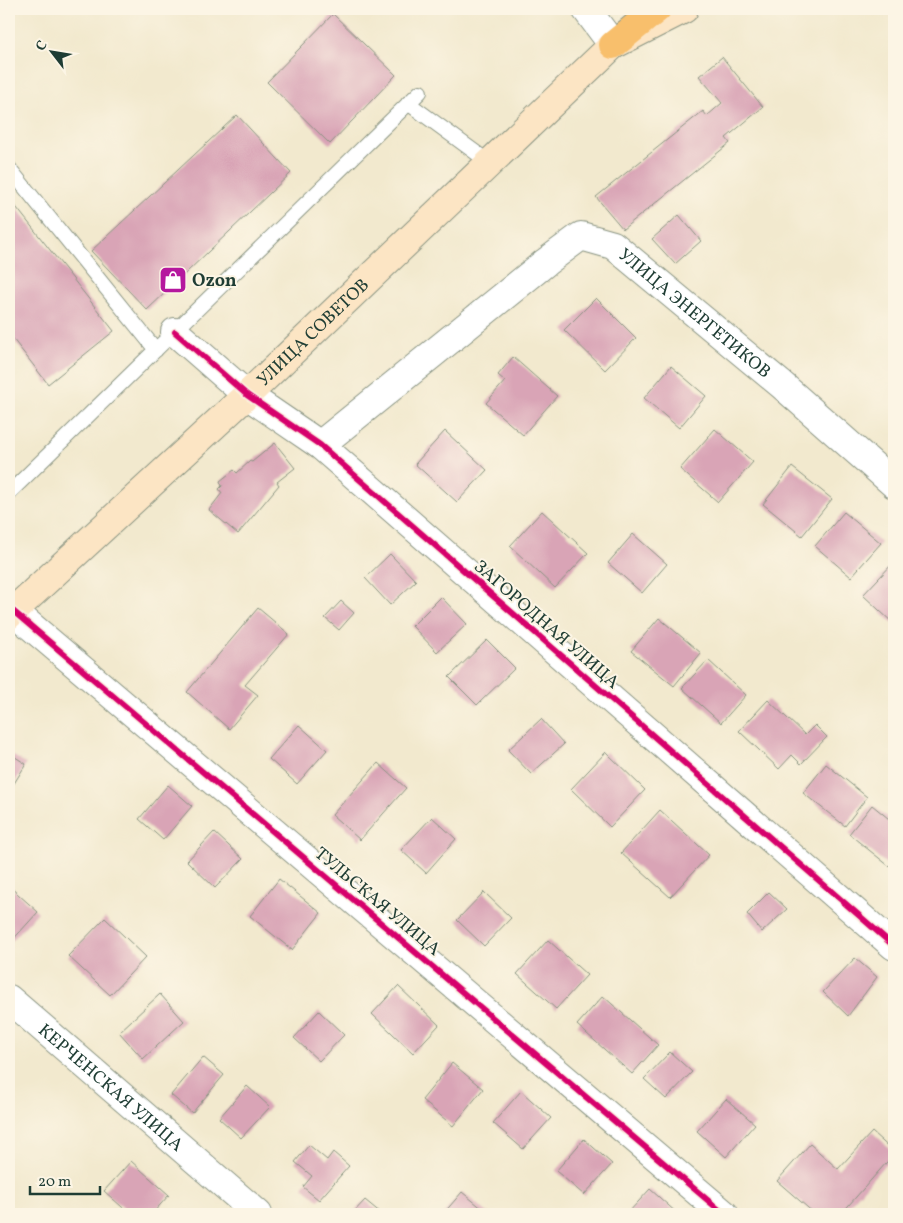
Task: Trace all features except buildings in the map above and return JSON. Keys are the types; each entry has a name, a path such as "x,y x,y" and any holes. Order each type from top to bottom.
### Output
{"highway":[{"path":"613,45 645,9"},
{"path":"613,45 657,9"}],"main road":[{"name":"УЛИЦА СОВЕТОВ","path":"11,613 247,395 613,45 684,9"}],"street":[{"path":"586,9 613,45"},
{"name":"УЛИЦА ЭНЕРГЕТИКОВ","path":"320,446 546,262 581,236 613,245 783,386 894,484"},
{"name":"ЗАГОРОДНАЯ УЛИЦА","path":"165,341 320,446 894,946"},
{"name":"ТУЛЬСКАЯ УЛИЦА","path":"11,613 724,1214"},
{"name":"КЕРЧЕНСКАЯ УЛИЦА","path":"9,999 258,1214"}],"lane":[{"path":"9,494 420,92"},
{"path":"408,103 490,164"},
{"path":"9,168 165,341"}],"cycle path":[{"path":"175,332 247,395 320,445 894,946"},
{"path":"13,611 724,1214"}],"place":[{"name":"Ozon","path":"173,280"}]}
